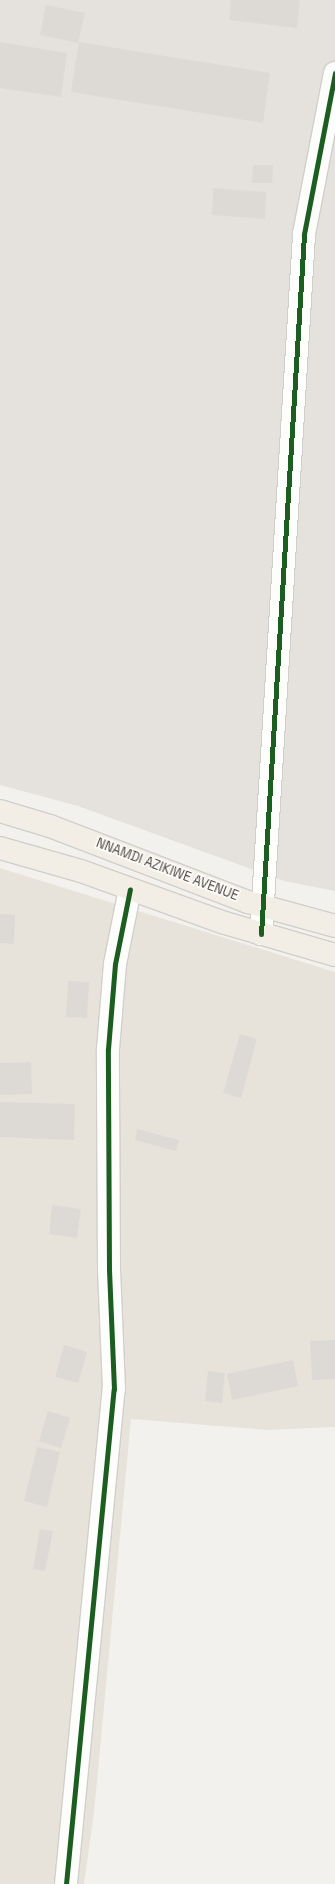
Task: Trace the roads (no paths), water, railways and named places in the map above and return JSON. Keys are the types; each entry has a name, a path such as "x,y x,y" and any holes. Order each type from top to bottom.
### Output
{"main road":[{"name":"NNAMDI AZIKIWE AVENUE","path":"0,811 50,826 262,906 335,926"},
{"path":"0,848 81,871 261,934 335,955"}],"street":[{"path":"261,934 304,234 335,74"},
{"path":"66,1884 114,1390 109,1270 108,1049 115,964 130,889"}]}
